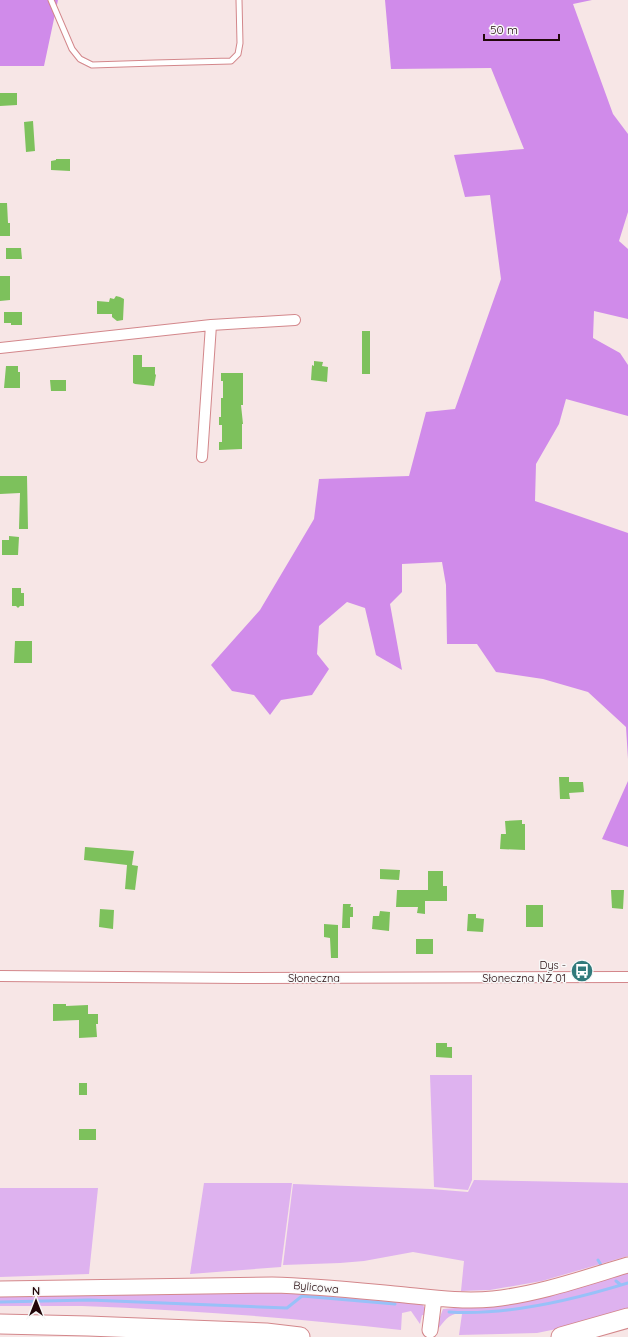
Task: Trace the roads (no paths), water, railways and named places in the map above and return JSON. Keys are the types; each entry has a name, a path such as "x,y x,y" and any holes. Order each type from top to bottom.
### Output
{"highway":[{"path":"561,1337 628,1318"},
{"path":"0,1324 259,1333 300,1337"}],"street":[{"path":"0,348 211,325 295,320"},
{"path":"202,457 211,325"},
{"name":"Słoneczna","path":"0,976 240,978 628,977"},
{"name":"Bylicowa","path":"0,1289 272,1285 318,1287 434,1298 474,1300 492,1299 545,1289 628,1265"},
{"path":"430,1330 434,1298"}],"lane":[{"path":"51,0 72,49 80,59 92,65 231,61 238,54 240,43 240,0"}],"waterway":[{"path":"598,1260 601,1265"},
{"path":"616,1281 621,1285"},
{"path":"449,1312 494,1312 517,1309 562,1301 628,1283"},
{"path":"0,1302 89,1300 287,1308 302,1296 395,1304"}],"place":[{"name":"Dys - Słoneczna NŻ 01","path":"582,971"}]}
